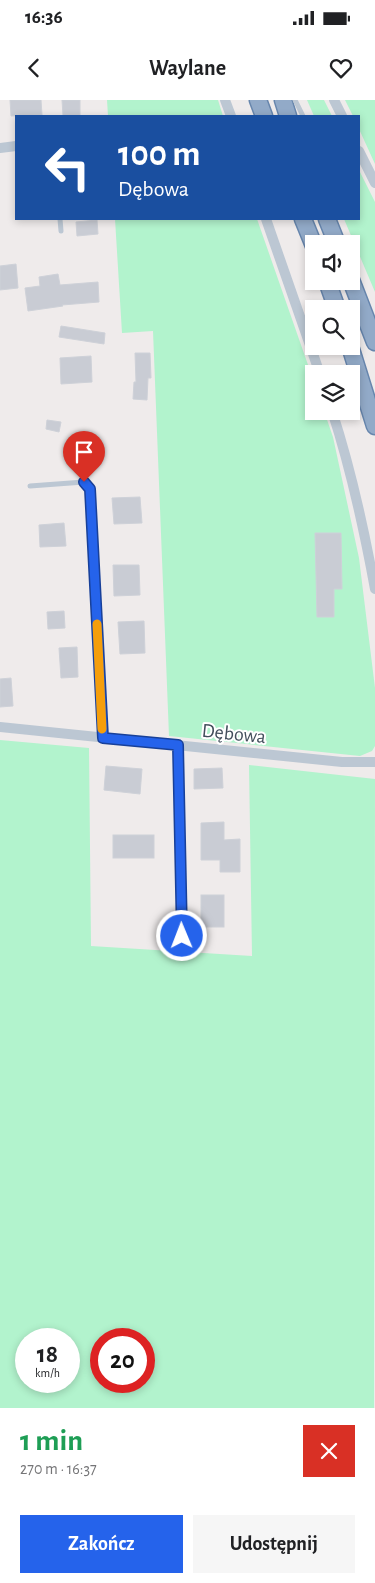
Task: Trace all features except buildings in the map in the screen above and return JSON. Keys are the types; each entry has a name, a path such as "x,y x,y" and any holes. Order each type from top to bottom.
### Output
{"highway":[{"path":"258,100 264,115"},
{"path":"282,100 288,115"},
{"path":"304,220 310,235"},
{"path":"327,220 333,235"},
{"path":"355,290 375,342"},
{"path":"353,355 375,426"}],"street":[{"path":"225,100 230,115"},
{"path":"334,100 342,115"},
{"path":"0,148 15,146"},
{"path":"360,153 375,183"},
{"path":"266,220 317,365"},
{"path":"335,420 355,493 375,589"},
{"name":"Dębowa","path":"0,727 342,762 375,762"}],"lane":[{"path":"294,100 302,115"},
{"path":"60,220 61,231"},
{"path":"30,486 84,482 90,489 103,738"},
{"path":"178,745 182,936"}],"green space":[{"path":"107,100 218,100 223,115 108,115"},
{"path":"307,100 324,100 332,115 314,115"},
{"path":"345,100 375,100 375,164 360,131 360,115 352,115"},
{"path":"360,172 375,202 375,292 360,257 360,235 351,235 344,220 360,220"},
{"path":"115,220 257,220 308,365 305,365 305,420 327,420 333,437 359,558 375,688 375,746 372,751 360,756 169,736 153,331 122,333"},
{"path":"0,740 89,748 91,946 252,956 249,765 375,779 374,1408 0,1408"}],"slow traffic":[{"path":"97,624 102,729"}],"route":[{"path":"84,482 90,489 103,738 178,745 182,936"}]}
